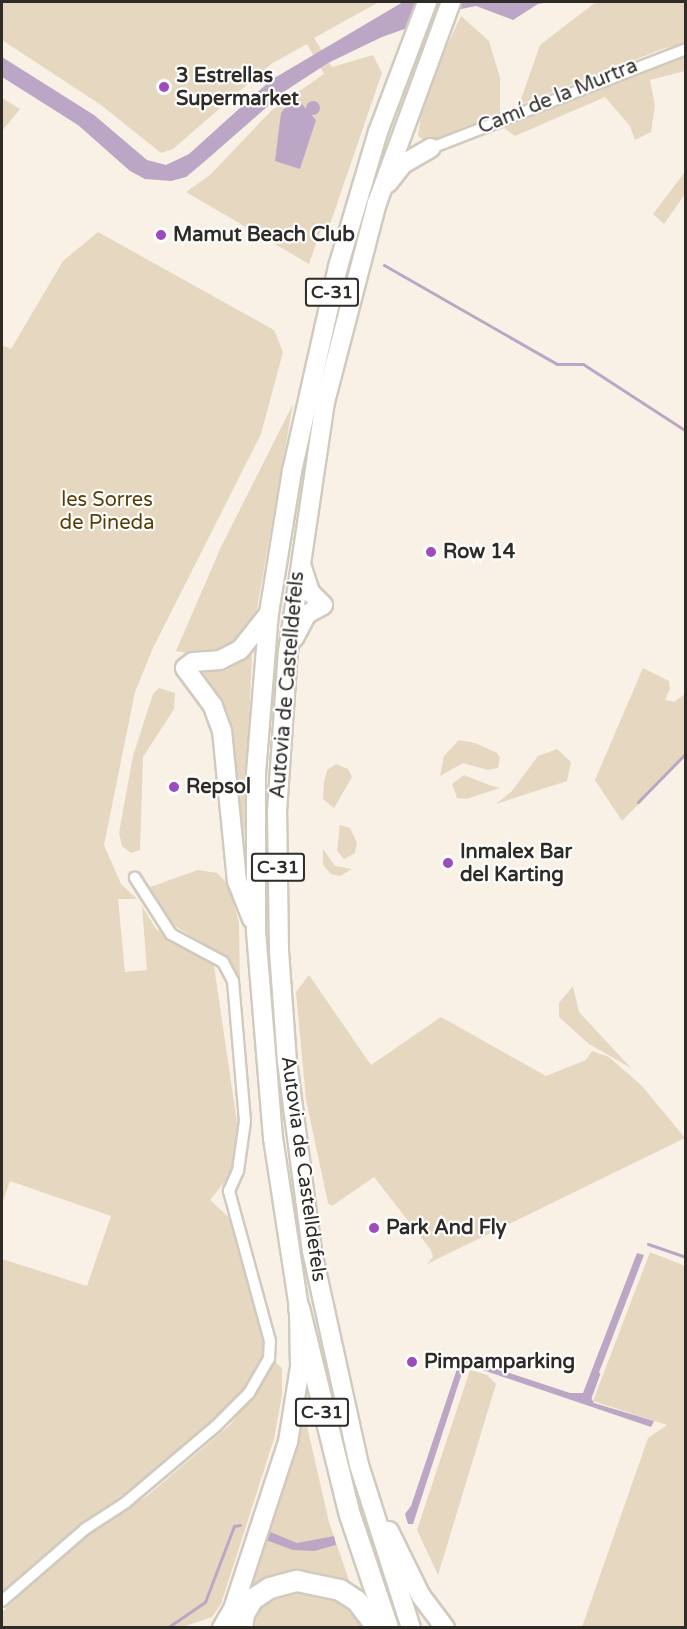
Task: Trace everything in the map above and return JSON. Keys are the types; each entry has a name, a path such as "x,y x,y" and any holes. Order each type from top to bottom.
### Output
{"highway":[{"name":"Autovia de Castelldefels","path":"388,1628 350,1515 299,1308 273,1138 256,929 256,773 269,613 292,471 338,267 378,132 412,36 427,2"},
{"name":"Autovia de Castelldefels","path":"411,1628 359,1465 312,1251 287,1062 279,950 277,812 288,652 299,561 325,402 378,203 440,26 451,2"},
{"path":"415,99 412,134 422,146 431,148"},
{"path":"378,203 397,169 431,148"},
{"path":"288,652 307,614 323,605 310,592 299,561"},
{"path":"256,929 237,881 222,731 213,706 185,668 199,661 220,660 240,650 269,613"},
{"path":"222,1628 233,1609 292,1426 300,1367 299,1308"},
{"path":"359,1465 410,1576 445,1628"},
{"path":"242,1628 254,1599 270,1588 297,1581 340,1590 357,1601 377,1628"}],"street":[{"name":"Camí de la Murtra","path":"431,148 686,49"},
{"path":"2,1602 85,1529 125,1503 195,1446 249,1393 269,1359 268,1330 229,1191 238,1171 245,1121 233,981 223,962 171,934 135,878"}],"green space":[{"path":"2,2 379,2 314,38 332,67 373,55 382,73 330,224 322,227 309,264 186,192 210,175 272,110 324,74 307,44 271,64 173,149 161,153 101,105 2,40"},
{"path":"596,2 685,2 685,44 665,48 519,105 540,45"},
{"path":"461,16 489,41 500,78 500,115 426,142 418,136 421,115 436,70"},
{"path":"685,57 685,71 650,80 655,106 651,132 635,140 630,126 605,97 515,136 504,128"},
{"path":"2,98 20,109 2,131"},
{"path":"685,172 685,194 664,224 653,214"},
{"name":"les Sorres de Pineda","path":"98,232 274,330 283,352 261,434 153,648 135,692 104,845 121,884 137,899 118,899 125,972 147,970 142,906 156,929 214,966 238,1129 231,1174 210,1200 234,1222 267,1345 245,1392 178,1455 127,1498 37,1563 2,1597 2,1259 87,1286 111,1216 10,1181 2,1204 2,345 11,349 63,261"},
{"path":"293,404 255,620 241,641 222,653 200,655 176,651 221,547"},
{"path":"252,654 243,874 220,702 203,671 226,671"},
{"path":"643,668 669,681 670,689 665,700 674,702 685,694 685,757 622,821 595,780"},
{"path":"159,688 175,693 174,709 143,757 140,850 131,853 122,846 119,833 133,756 153,694"},
{"path":"459,740 475,743 497,753 500,758 498,768 488,770 463,763 440,776 444,756"},
{"path":"557,749 571,762 567,781 496,804 512,791 538,756"},
{"path":"336,764 348,769 352,777 334,808 323,799 327,770"},
{"path":"464,775 500,788 466,799 457,798 452,784"},
{"path":"340,825 350,828 357,843 355,853 344,859 337,851"},
{"path":"323,849 335,866 352,869 340,876 331,874 323,865"},
{"path":"198,870 217,873 229,885 239,923 240,985 227,958 167,921 150,887"},
{"path":"309,975 371,1065 441,1017 546,1076 586,1060 592,1051 609,1057 642,1086 685,1138 427,1264 433,1257 431,1250 374,1177 332,1206 328,1203 306,1100 296,992"},
{"path":"573,986 579,1012 631,1068 589,1044 559,1017 559,1003"},
{"path":"650,1252 685,1266 685,1627 582,1627 648,1438 667,1425 593,1401"},
{"path":"273,1360 282,1368 282,1395 274,1439 221,1604 212,1617 183,1627 2,1628 2,1612 82,1539 147,1496 229,1426 259,1389"},
{"path":"470,1370 487,1375 496,1384 438,1575 417,1530"},
{"path":"304,1413 329,1522 352,1589 321,1574 291,1573 271,1577 243,1600"},
{"path":"305,1592 324,1594 349,1609 366,1627 253,1628 259,1609 274,1599"}],"shaded area":[{"path":"403,2 550,2 538,4 513,20 476,6 461,9 382,37 328,63 285,91 186,177 171,181 145,179 130,171 78,125 2,77 2,57 94,115 147,160 166,165 189,154 271,80"},
{"path":"291,100 301,103 316,120 300,169 275,161 281,113"},
{"path":"310,101 316,101 320,108 316,115 310,115 306,111 306,105"},
{"path":"637,1253 644,1255 590,1396 594,1403 654,1421 651,1427 468,1365 463,1370 413,1524 408,1524 405,1514 411,1506 461,1357 570,1393 583,1393"},
{"path":"268,1531 297,1543 334,1536 336,1545 314,1551 293,1550 266,1540"}],"waterway":[{"path":"384,265 557,364 583,364 686,431"},
{"path":"638,802 686,753"},
{"path":"648,1244 686,1257"},
{"path":"589,1399 598,1374"},
{"path":"167,1628 205,1602 234,1526 240,1525"}],"place":[{"name":"3 Estrellas Supermarket","path":"164,87"},
{"name":"Mamut Beach Club","path":"161,235"},
{"name":"Row 14","path":"431,552"},
{"name":"Repsol","path":"174,787"},
{"name":"Inmalex Bar del Karting","path":"448,863"},
{"name":"Park And Fly","path":"374,1228"},
{"name":"Pimpamparking","path":"412,1362"}]}
